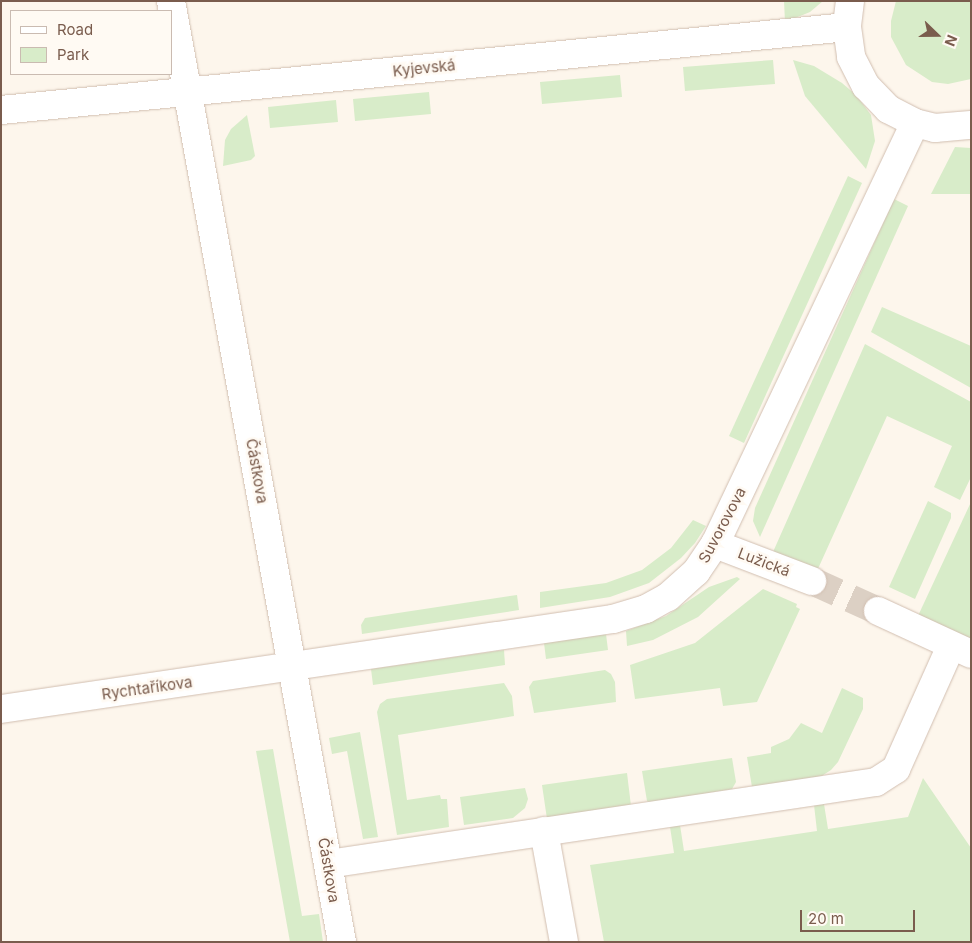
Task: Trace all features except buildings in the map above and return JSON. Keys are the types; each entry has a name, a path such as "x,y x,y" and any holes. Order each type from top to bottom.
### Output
{"street":[{"name":"Částkova","path":"171,1 342,942"},
{"name":"Kyjevská","path":"1,110 188,92 848,14"},
{"path":"848,14 851,57 866,86 888,108 915,123 935,128 971,126"},
{"name":"Suvorovova","path":"292,667 617,618 668,597 696,572 715,544 915,123"},
{"name":"Lužická","path":"715,544 812,582"},
{"path":"328,864 882,780 896,769 961,650 878,611"},
{"name":"Rychtaříkova","path":"1,709 292,667"},
{"path":"544,831 564,942"}],"green space":[{"path":"784,1 823,1 810,12 785,22"},
{"path":"896,1 971,1 971,79 948,84 932,82 906,65 891,37 891,21"},
{"path":"773,60 775,84 685,91 683,67"},
{"path":"793,60 814,66 842,83 856,95 871,115 875,141 866,169 805,96"},
{"path":"620,75 622,97 542,104 540,82"},
{"path":"429,92 431,114 355,121 353,99"},
{"path":"336,100 338,122 270,128 268,107"},
{"path":"247,115 255,156 251,160 223,166 225,140 231,129"},
{"path":"955,147 971,148 971,194 931,194"},
{"path":"848,176 862,183 744,443 729,436"},
{"path":"894,199 908,206 760,537 753,521 755,508"},
{"path":"882,307 971,346 971,388 871,332"},
{"path":"865,344 971,402 971,477 960,500 934,487 952,446 887,416 817,571 773,552"},
{"path":"928,501 951,513 951,518 915,599 889,587"},
{"path":"971,502 971,643 917,618"},
{"path":"693,520 706,526 695,543 681,558 649,583 610,597 540,608 540,592 606,583 642,570 671,548"},
{"path":"737,577 740,579 698,617 653,640 627,646 626,631 666,616 709,587"},
{"path":"763,589 797,604 796,607 800,609 757,702 723,706 720,688 635,699 630,665 695,643"},
{"path":"517,595 519,610 362,634 361,625 365,618"},
{"path":"606,634 608,650 546,659 544,643"},
{"path":"504,650 505,665 373,685 371,669"},
{"path":"605,670 611,674 615,682 616,702 534,713 529,687 533,681"},
{"path":"504,683 512,696 514,716 398,735 407,800 440,795 441,799 447,799 449,827 397,835 377,712 380,704 387,699"},
{"path":"842,688 863,698 863,709 838,762 831,770 817,779 752,787 747,757 771,753 771,747 789,739 801,723 822,733"},
{"path":"360,732 378,837 363,839 347,751 332,754 329,738"},
{"path":"273,749 302,916 319,914 323,942 290,942 256,751"},
{"path":"732,758 736,782 732,789 651,803 647,801 642,771"},
{"path":"627,773 631,806 547,819 542,785"},
{"path":"923,778 971,848 971,942 604,942 590,865 674,853 670,827 680,825 684,851 817,831 814,805 824,804 828,829 908,817"},
{"path":"525,788 528,799 525,808 513,818 464,825 460,797"}],"tunnel":[{"path":"812,581 878,611"}]}
